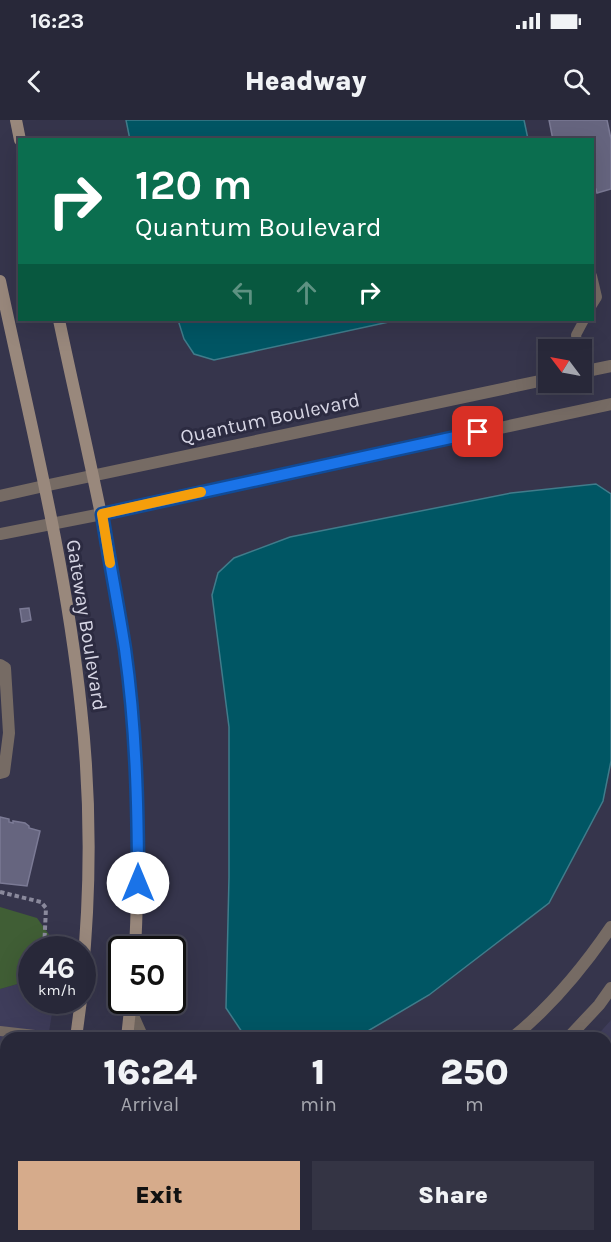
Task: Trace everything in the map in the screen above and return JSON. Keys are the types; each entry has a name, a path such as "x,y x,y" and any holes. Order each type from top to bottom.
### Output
{"main road":[{"path":"16,120 20,138"},
{"name":"Gateway Boulevard","path":"0,281 44,486 71,628 81,708 87,790 89,873 85,936"},
{"name":"Gateway Boulevard","path":"58,321 102,514 125,651 134,737 138,823 135,936"},
{"path":"77,1032 79,1014"},
{"path":"128,1032 129,1014"}],"street":[{"path":"592,370 611,366"},
{"name":"Quantum Boulevard","path":"0,496 538,381"},
{"path":"0,534 611,404"},
{"path":"0,665 4,668 9,733 4,772 0,773"},
{"path":"519,1032 561,993 611,927"},
{"path":"574,1032 599,1005 611,988"},
{"path":"134,1014 141,1032"}],"lane":[{"path":"594,284 597,297 594,302"},
{"path":"577,339 576,335 583,321"}],"path":[{"path":"0,892 41,902 46,908 45,936"}],"shaded area":[{"path":"126,120 524,120 528,138 130,138"},
{"path":"178,321 393,321 214,360 194,354 184,339"},
{"path":"596,484 611,494 611,761 603,801 549,903 429,995 366,1032 242,1032 226,1008 229,727 212,595 218,573 234,558 290,537 511,493"},
{"path":"0,907 37,918 50,936 18,936 18,984 0,989"},
{"path":"18,984 18,1014 52,1014 49,1032 0,1032 0,989"},
{"path":"611,1020 611,1032 600,1032"}],"building":[{"path":"549,120 607,120 611,139 611,189 597,193 594,189 594,138 553,138"},
{"path":"29,608 31,620 22,622 20,609"},
{"path":"0,817 9,819 9,822 13,823 13,821 25,823 29,828 40,831 27,886 0,883"}],"slow traffic":[{"path":"110,563 102,514 201,492"}],"route":[{"path":"138,883 137,786 133,728 125,651 102,514 478,432"}]}
